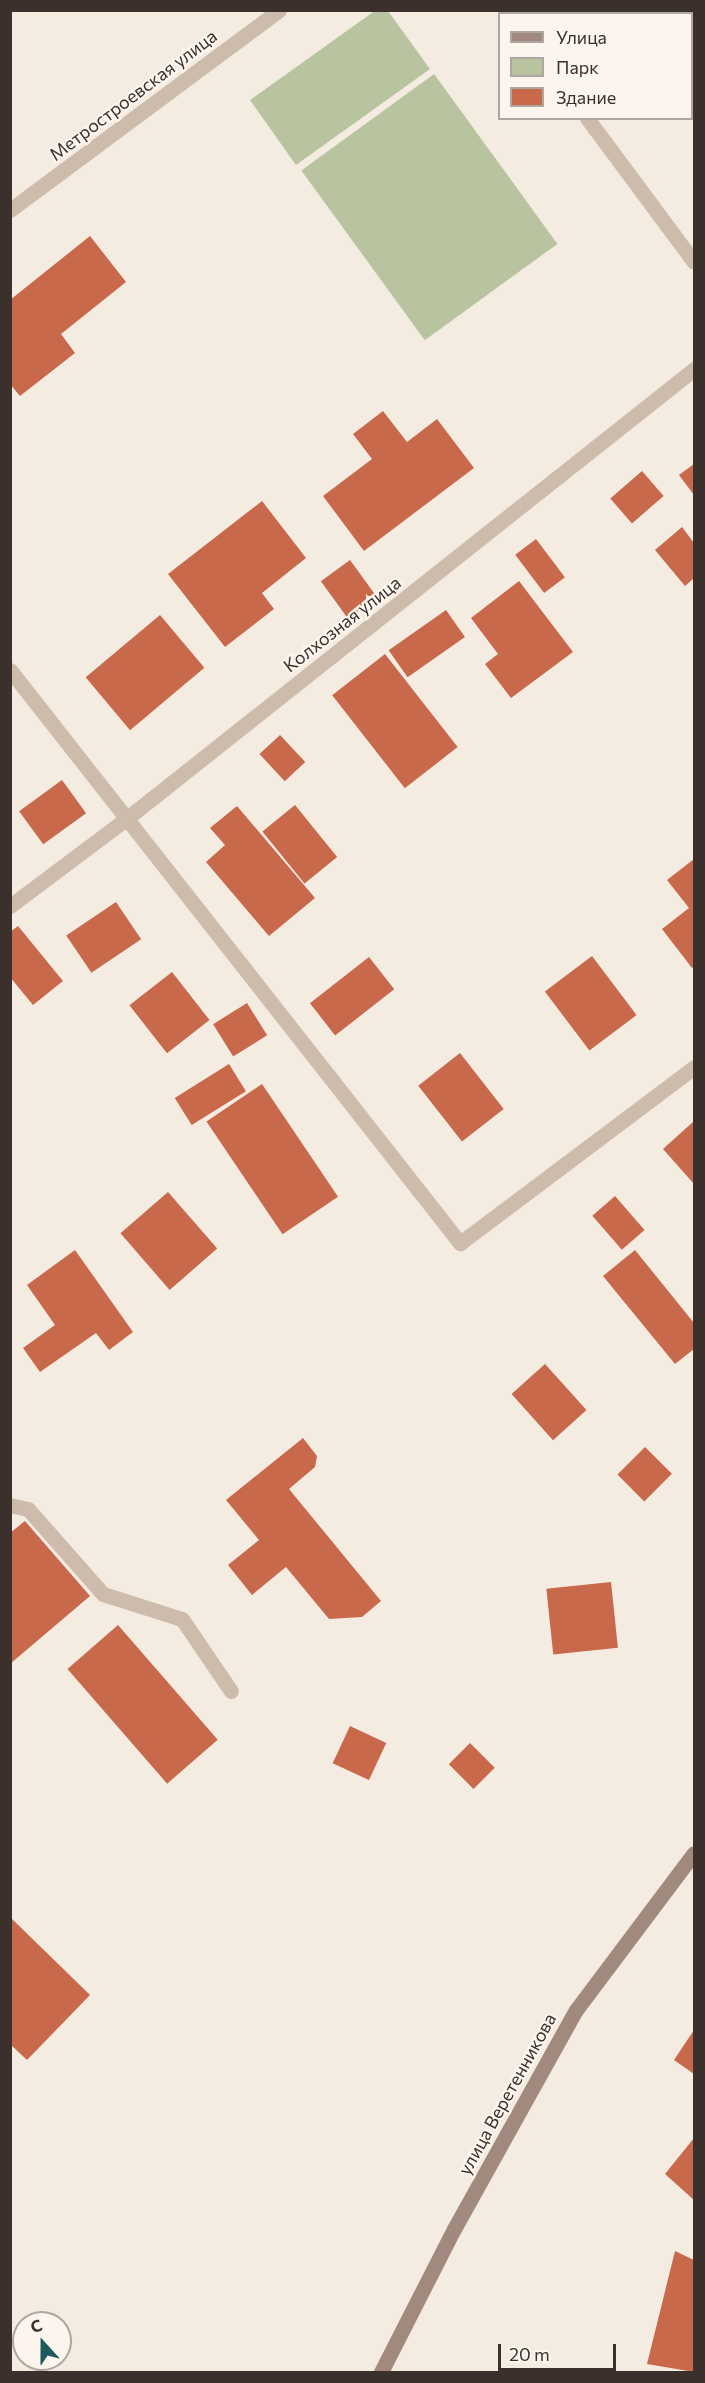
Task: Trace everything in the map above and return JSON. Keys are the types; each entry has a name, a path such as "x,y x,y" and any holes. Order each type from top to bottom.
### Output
{"main road":[{"name":"улица Веретенникова","path":"381,2373 454,2229 576,2010 694,1853"}],"street":[{"name":"Метростроевская улица","path":"10,210 279,10"},
{"path":"588,120 694,262"},
{"name":"Колхозная улица","path":"10,906 126,819 694,369"},
{"path":"10,670 460,1243 694,1067"},
{"path":"10,1505 28,1509 104,1594 182,1619 231,1691"}],"green space":[{"path":"376,10 388,11 430,69 296,165 250,100"},
{"path":"434,74 557,244 425,340 301,170"}],"building":[{"path":"90,236 126,282 61,334 75,353 20,396 10,384 10,300"},
{"path":"383,411 407,442 437,419 474,468 364,551 323,496 372,459 353,434"},
{"path":"694,464 694,495 679,475"},
{"path":"642,471 664,496 632,523 610,499"},
{"path":"262,501 306,558 262,593 274,609 225,647 168,574"},
{"path":"682,527 694,543 694,578 685,586 655,550"},
{"path":"536,539 565,577 544,593 515,555"},
{"path":"350,560 377,597 348,618 321,581"},
{"path":"519,581 573,652 511,698 485,664 498,654 471,618"},
{"path":"446,610 465,637 408,677 389,650"},
{"path":"160,615 204,668 130,730 86,677"},
{"path":"385,654 458,747 405,788 332,695"},
{"path":"280,735 305,762 285,781 260,754"},
{"path":"62,780 86,813 43,844 19,811"},
{"path":"295,805 337,857 305,884 262,831"},
{"path":"237,806 315,898 269,936 206,862 225,845 210,828"},
{"path":"694,859 694,966 692,968 662,929 689,908 667,880"},
{"path":"116,902 141,939 91,973 66,936"},
{"path":"18,926 63,981 33,1005 10,977 10,932"},
{"path":"592,956 637,1015 589,1051 545,992"},
{"path":"369,957 394,989 335,1035 310,1003"},
{"path":"172,972 210,1020 167,1053 129,1005"},
{"path":"247,1003 267,1035 233,1056 213,1024"},
{"path":"460,1053 504,1109 462,1142 418,1086"},
{"path":"229,1064 246,1091 192,1125 175,1098"},
{"path":"262,1084 338,1197 283,1234 206,1121"},
{"path":"694,1121 694,1184 663,1149"},
{"path":"168,1192 217,1249 170,1290 120,1233"},
{"path":"615,1196 645,1230 622,1250 592,1216"},
{"path":"75,1250 133,1332 109,1350 96,1333 40,1372 23,1348 55,1325 27,1285"},
{"path":"635,1250 694,1323 694,1349 675,1364 603,1276"},
{"path":"545,1364 586,1410 553,1440 512,1394"},
{"path":"303,1438 317,1456 315,1467 289,1489 381,1601 362,1617 329,1619 286,1567 252,1595 228,1565 259,1540 226,1500"},
{"path":"645,1447 672,1474 644,1501 617,1475"},
{"path":"25,1521 90,1596 10,1664 10,1533"},
{"path":"611,1582 618,1648 553,1654 546,1589"},
{"path":"118,1625 218,1740 167,1784 67,1669"},
{"path":"350,1726 386,1743 369,1780 333,1763"},
{"path":"470,1743 495,1768 474,1789 449,1764"},
{"path":"10,1917 90,1995 27,2060 10,2044"},
{"path":"694,2030 694,2074 674,2060"},
{"path":"694,2138 694,2200 665,2174"},
{"path":"675,2251 694,2260 694,2372 647,2364"}]}
